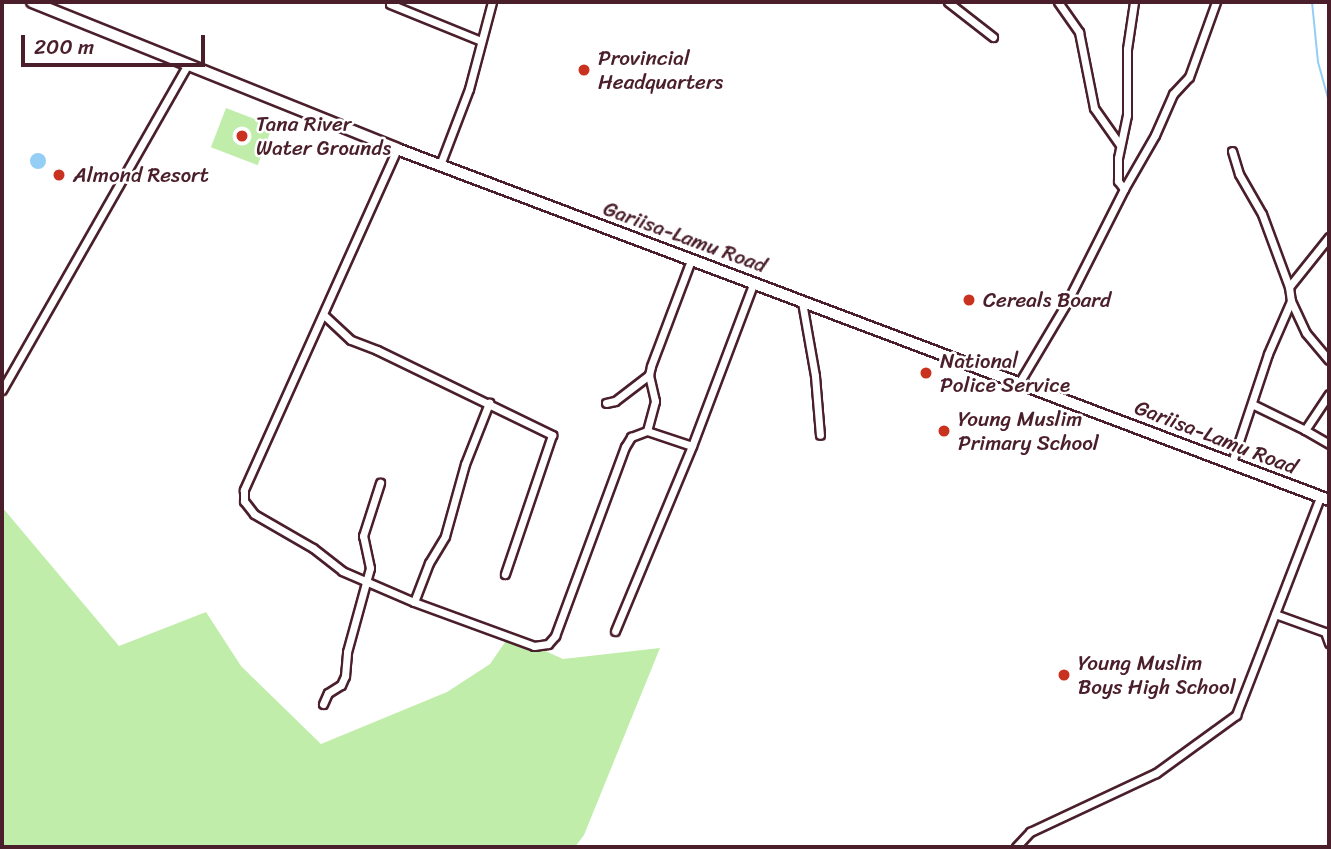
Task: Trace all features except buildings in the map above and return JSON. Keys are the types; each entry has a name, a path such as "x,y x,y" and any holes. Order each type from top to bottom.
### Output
{"street":[{"name":"Gariisa-Lamu Road","path":"32,2 397,149 1232,462 1324,499"},
{"path":"440,165 469,89 492,2"},
{"path":"948,2 993,37"},
{"path":"1058,2 1079,32 1094,108 1120,145"},
{"path":"1124,189 1118,181 1120,145 1127,115 1127,50 1135,2"},
{"path":"1019,383 1067,302 1124,189 1155,135 1173,94 1189,77 1216,2"},
{"path":"390,5 481,41"},
{"path":"2,390 187,66"},
{"path":"397,149 325,316 244,490 244,501 254,514 313,548 342,572 534,646 548,643 555,636 619,459 632,437 647,431 692,446"},
{"path":"1232,151 1239,174 1262,214 1289,287 1291,301 1306,333 1329,360"},
{"path":"1289,287 1329,237"},
{"path":"606,403 615,401 649,374 691,260"},
{"path":"615,631 692,446 754,282"},
{"path":"1232,462 1268,354 1291,301"},
{"path":"802,302 815,376 820,435"},
{"path":"325,316 351,340 552,435 505,574"},
{"path":"647,431 655,401 649,374"},
{"path":"1305,430 1329,394"},
{"path":"414,602 429,563 445,536 466,464 489,403"},
{"path":"1252,404 1329,444"},
{"path":"323,704 328,693 341,685 345,676 347,652 370,568 363,536 380,483"},
{"path":"1016,847 1030,832 1156,773 1233,718 1244,702 1275,614 1324,499"},
{"path":"1275,614 1325,632 1329,643"}],"green space":[{"name":"Tana River Water Grounds","path":"226,108 273,126 258,165 211,147"},
{"path":"2,507 119,646 206,612 241,666 321,744 447,692 490,664 510,635 563,659 660,648 584,835 575,847 2,847"}],"water":[{"path":"38,153 46,161 38,169 30,161"}],"waterway":[{"path":"1312,2 1318,62 1329,102"}],"place":[{"name":"Provincial Headquarters","path":"584,70"},
{"name":"Tana River Water Grounds","path":"242,136"},
{"name":"Almond Resort","path":"59,175"},
{"name":"Cereals Board","path":"969,300"},
{"name":"National Police Service","path":"926,373"},
{"name":"Young Muslim Primary School","path":"944,431"},
{"name":"Young Muslim Boys High School","path":"1064,675"}]}
